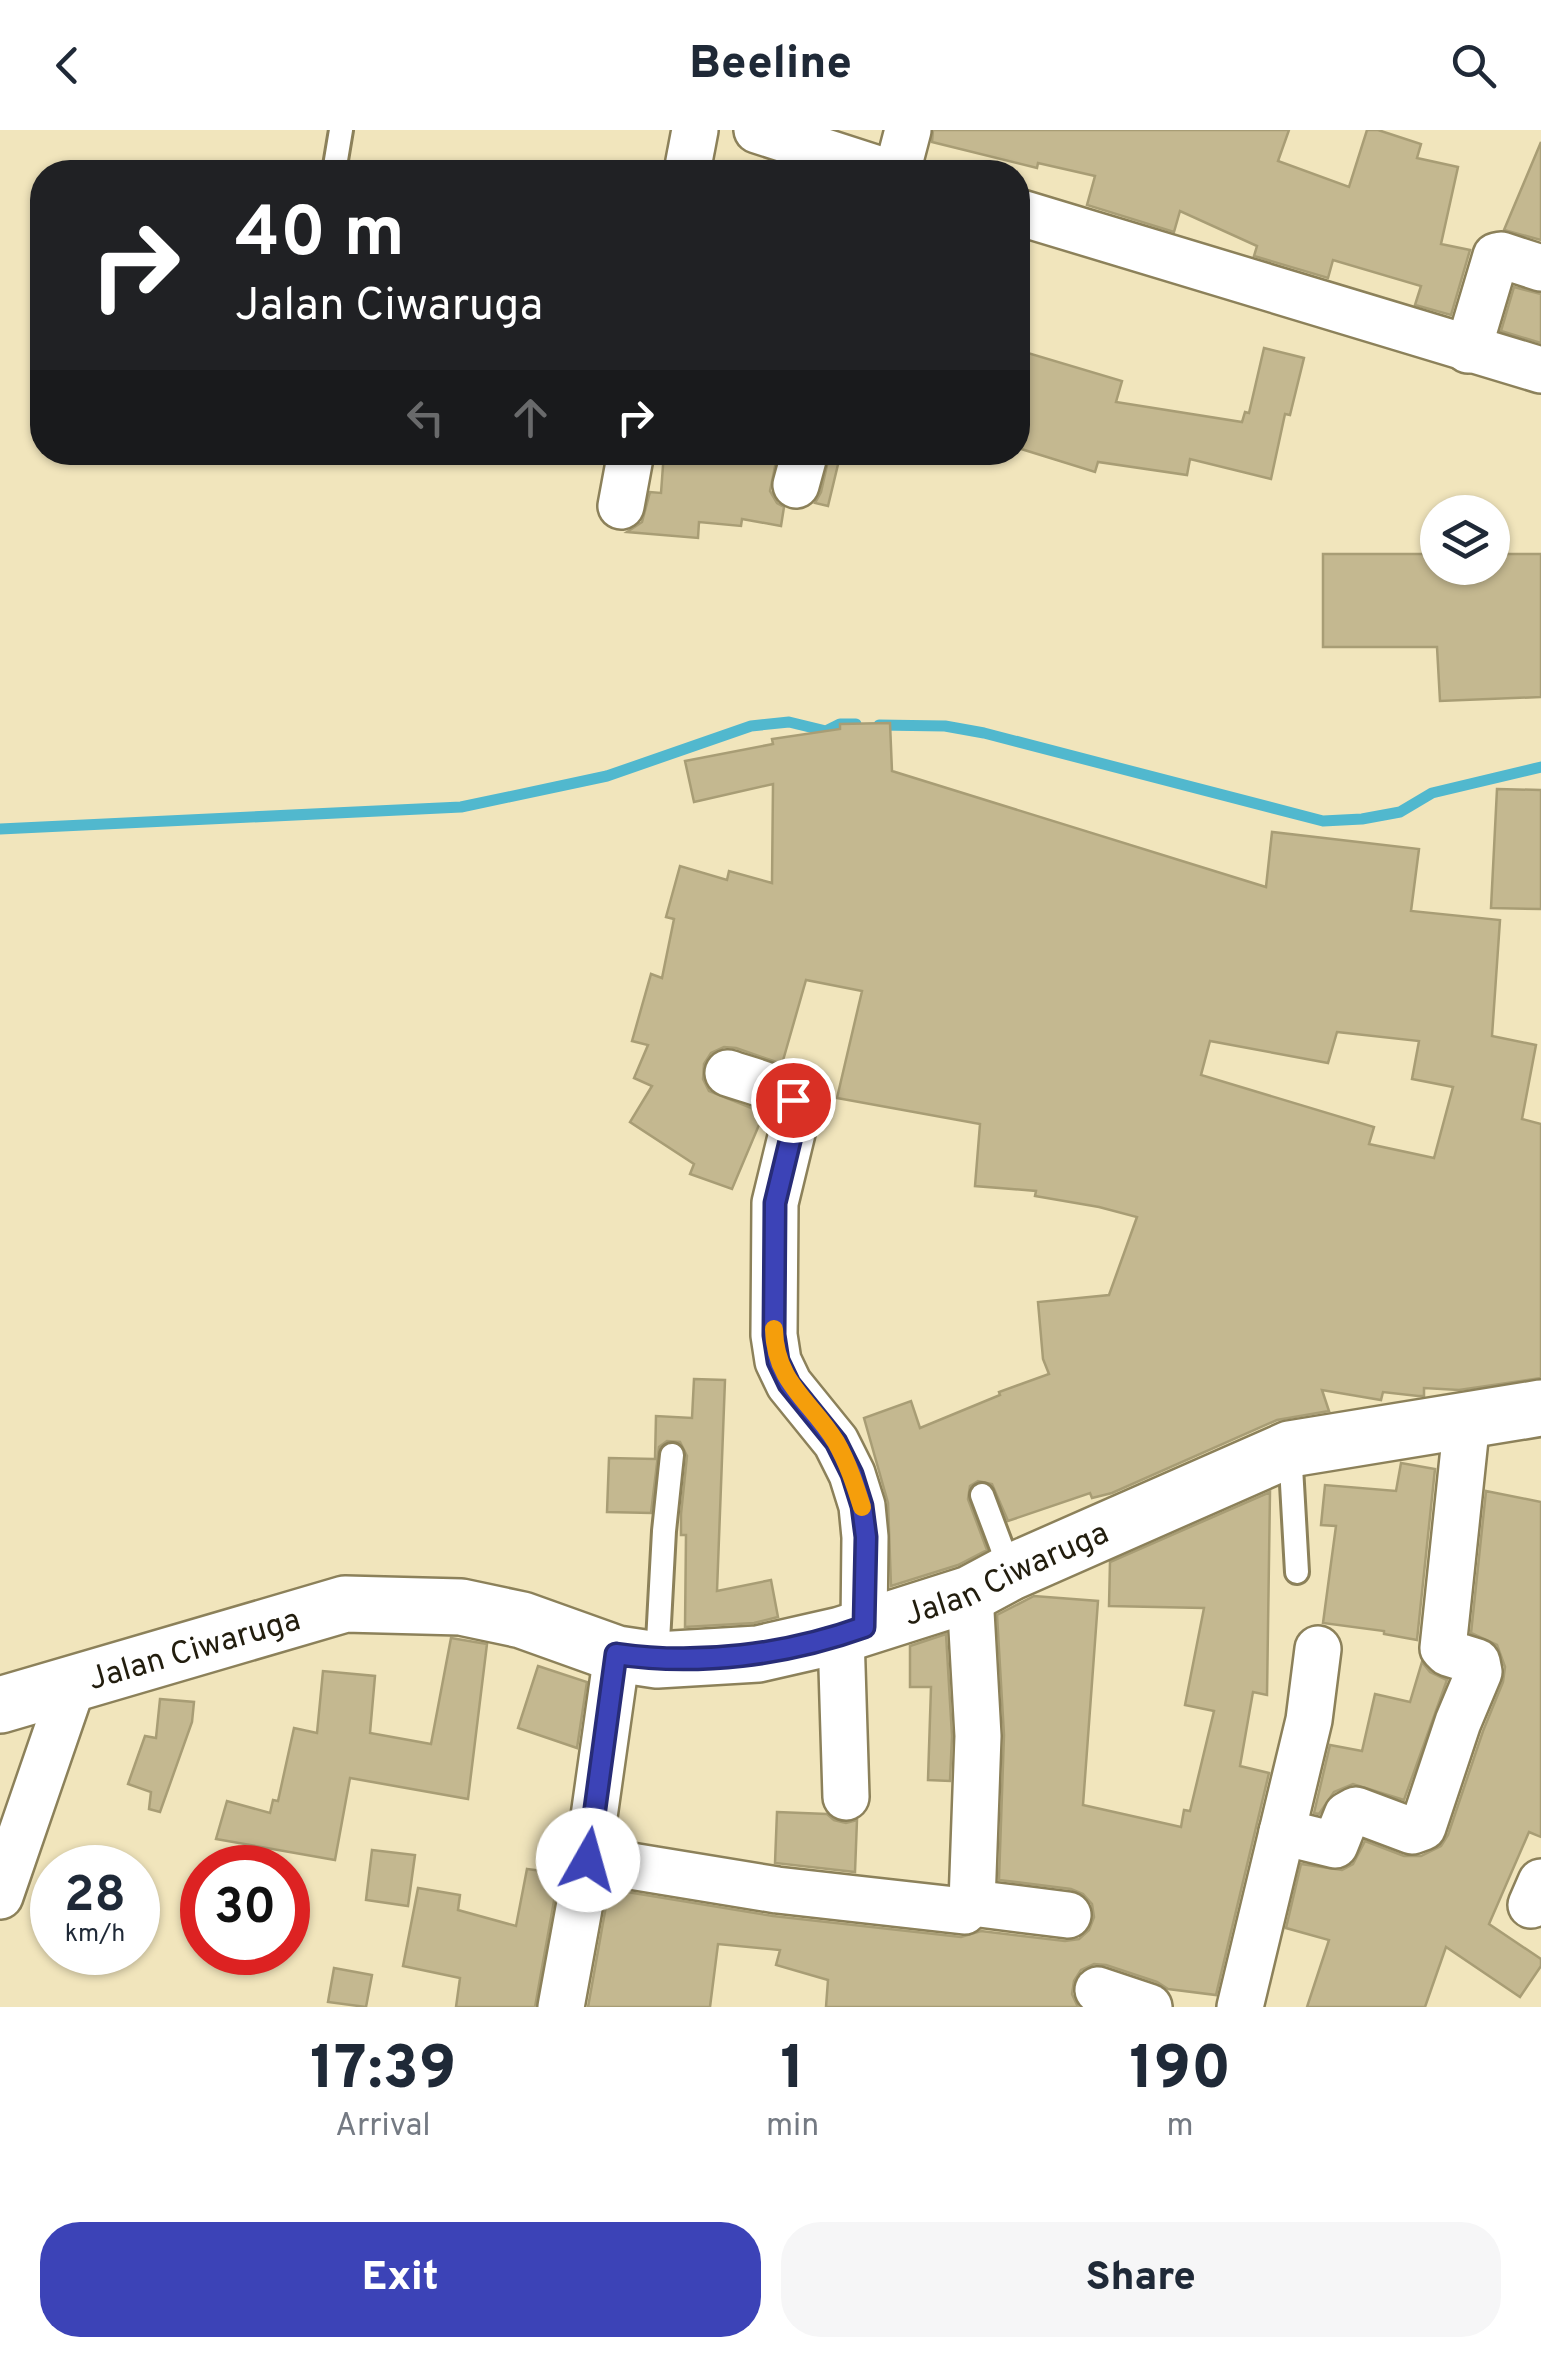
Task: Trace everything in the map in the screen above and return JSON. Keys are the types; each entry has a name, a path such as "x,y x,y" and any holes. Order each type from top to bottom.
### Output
{"street":[{"path":"689,160 695,130"},
{"path":"757,130 848,160"},
{"path":"891,160 908,130"},
{"path":"1030,216 1541,370"},
{"path":"1468,350 1496,256 1541,268"},
{"path":"621,506 629,465"},
{"path":"728,1073 784,1094 798,1108 775,1203 774,1335 778,1361 789,1384 836,1442 862,1506 866,1537 852,1631 846,1797"},
{"name":"Jalan Ciwaruga","path":"0,1705 345,1604 461,1607 522,1620 637,1657 758,1654 852,1631 990,1583 1290,1449 1541,1408"},
{"path":"1282,1832 1335,1845 1347,1815 1356,1810 1412,1831 1423,1827 1479,1672 1477,1662 1448,1653 1444,1648 1467,1420"},
{"path":"972,1904 978,1736 990,1583"},
{"path":"1240,2007 1309,1720 1318,1649"},
{"path":"561,2007 588,1860 637,1657"},
{"path":"0,1896 74,1681"},
{"path":"588,1860 777,1890 964,1910 972,1904 1068,1916"},
{"path":"1098,1990 1149,2007"}],"lane":[{"path":"336,160 341,130"},
{"path":"1290,1449 1297,1572"},
{"path":"637,1657 664,1531 672,1455"},
{"path":"982,1495 990,1583"}],"building":[{"path":"933,130 1289,130 1278,161 1349,187 1367,130 1378,130 1421,144 1417,158 1458,167 1441,244 1470,250 1451,315 1415,305 1421,286 1333,260 1328,278 1254,256 1257,246 1180,211 1174,232 1087,205 1095,176 1038,163 1037,168 1030,166 1030,160 1005,160 932,142"},
{"path":"1541,142 1541,240 1504,230"},
{"path":"1514,287 1541,294 1541,343 1501,331"},
{"path":"1264,348 1304,358 1290,415 1285,414 1271,479 1190,459 1187,475 1098,462 1095,472 1030,452 1030,354 1122,381 1116,402 1242,422 1245,412 1249,413"},
{"path":"663,465 775,465 770,491 784,507 781,526 742,519 741,526 699,522 698,538 627,532 642,522 650,492 661,493"},
{"path":"827,465 838,465 828,506 815,503"},
{"path":"1323,554 1420,554 1420,585 1510,585 1510,554 1541,554 1541,697 1440,701 1437,647 1323,647"},
{"path":"890,723 892,771 1266,887 1272,832 1419,849 1411,911 1500,920 1492,1036 1536,1045 1522,1119 1541,1124 1541,1378 1459,1390 1424,1388 1424,1396 1383,1392 1381,1400 1322,1390 1329,1411 1277,1420 1112,1493 1092,1498 1090,1493 1008,1521 992,1484 978,1481 970,1486 968,1499 987,1550 958,1565 891,1586 888,1503 864,1418 911,1401 920,1428 1049,1374 1043,1359 1038,1302 1109,1295 1137,1217 1035,1196 1036,1191 975,1186 980,1124 837,1098 862,991 806,980 782,1064 724,1047 711,1053 704,1064 703,1079 709,1091 764,1113 732,1189 690,1174 694,1164 630,1122 652,1086 634,1078 648,1045 632,1041 651,974 662,978 674,919 666,917 680,866 727,880 729,871 772,883 773,784 694,802 685,761 773,744 772,739 840,729 840,724","holes":["1337,1032 1419,1041 1412,1079 1453,1087 1434,1158 1369,1144 1374,1127 1201,1075 1210,1041 1328,1063"]},
{"path":"1497,789 1541,790 1541,909 1491,908"},
{"path":"694,1379 725,1380 717,1591 771,1580 778,1617 754,1623 685,1627 686,1535 681,1535 681,1514 687,1456 680,1442 667,1441 659,1447 651,1513 607,1512 609,1458 655,1459 656,1416 692,1418"},
{"path":"1401,1463 1435,1469 1417,1640 1323,1623 1336,1526 1321,1525 1325,1485 1396,1491"},
{"path":"1486,1491 1541,1502 1541,1837 1529,1832 1489,1924 1541,1959 1541,1966 1520,1997 1446,1947 1425,2007 1307,2007 1329,1940 1286,1928 1301,1864 1342,1870 1353,1864 1365,1841 1404,1856 1421,1856 1441,1846 1503,1682 1505,1667 1497,1645 1471,1633"},
{"path":"1270,1492 1267,1695 1253,1692 1240,1766 1269,1773 1216,1995 1168,1989 1157,1982 1094,1964 1081,1970 1074,1981 1072,1994 1078,2007 826,2007 828,1980 776,1965 780,1950 718,1944 710,2007 588,2007 609,1889 773,1916 961,1937 981,1931 1065,1941 1079,1939 1089,1930 1094,1917 1092,1904 1083,1894 999,1880 1004,1735 997,1615 1034,1596 1098,1601 1083,1805 1181,1827 1184,1810 1190,1811 1214,1711 1185,1705 1204,1608 1109,1606 1110,1562"},
{"path":"946,1634 952,1736 950,1781 928,1780 931,1687 910,1687 910,1646"},
{"path":"451,1638 487,1644 468,1799 350,1778 335,1860 310,1856 310,1845 250,1845 216,1839 227,1801 270,1813 273,1800 278,1801 294,1728 317,1733 323,1671 375,1676 370,1733 431,1744"},
{"path":"1422,1662 1430,1672 1447,1680 1404,1800 1353,1784 1334,1792 1319,1814 1314,1813 1330,1745 1362,1751 1375,1694 1410,1702"},
{"path":"538,1666 587,1682 577,1748 518,1728"},
{"path":"160,1699 194,1702 192,1722 160,1812 149,1809 151,1792 128,1784 145,1736 156,1738"},
{"path":"777,1812 827,1814 846,1823 857,1820 855,1872 775,1863"},
{"path":"372,1850 415,1855 408,1906 366,1900"},
{"path":"527,1869 559,1873 535,2007 456,2007 460,1978 403,1966 418,1888 460,1895 458,1910 516,1926"},
{"path":"334,1968 372,1975 366,2007 328,2002"}],"waterway":[{"path":"0,829 461,807 607,776 751,726 789,722 826,731 840,724 856,724"},
{"path":"879,725 945,726 984,733 1323,821 1400,812 1432,793 1541,767"}],"slow traffic":[{"path":"774,1329 778,1361 789,1384 836,1442 862,1507"}],"route":[{"path":"588,1860 616,1654 658,1660 758,1654 864,1627 866,1537 862,1506 836,1442 789,1384 778,1361 774,1335 775,1203 798,1108 793,1100"}]}
